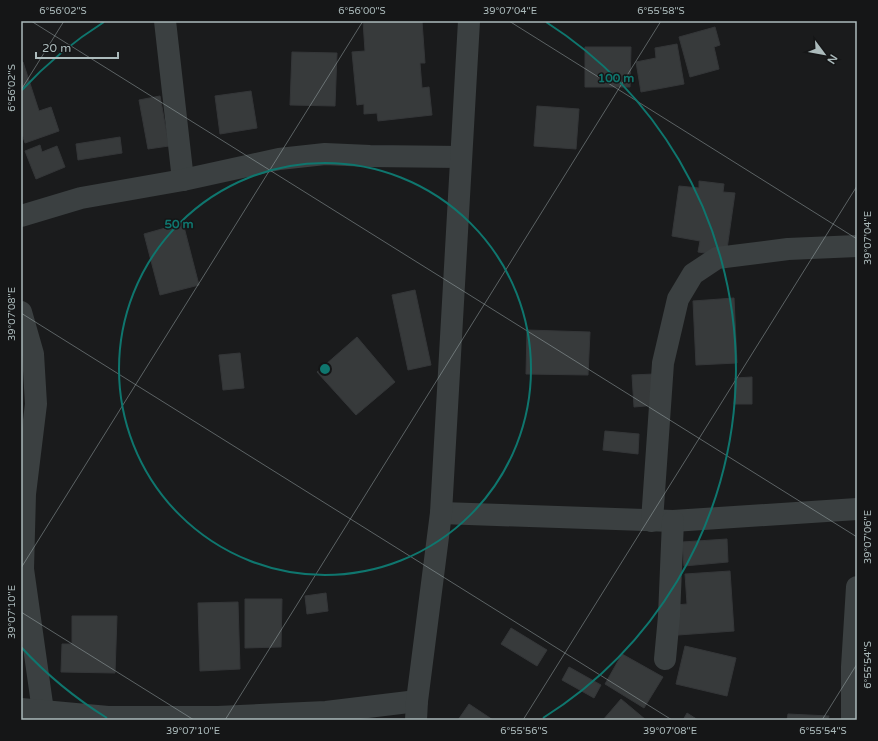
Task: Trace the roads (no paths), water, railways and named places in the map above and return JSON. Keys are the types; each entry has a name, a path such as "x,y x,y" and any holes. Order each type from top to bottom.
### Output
{"street":[{"path":"165,21 183,180"},
{"path":"21,709 108,717 218,717 416,710 441,512 469,21"},
{"path":"21,216 81,198 183,180 279,159 325,154 461,157"},
{"path":"652,521 663,363 678,300 693,274 717,258 788,249 857,246"},
{"path":"21,312 33,354 36,404 25,494 23,569 43,711"},
{"path":"441,512 673,521 857,509"},
{"path":"665,659 669,616 673,521"},
{"path":"852,720 852,667 857,587"}]}
